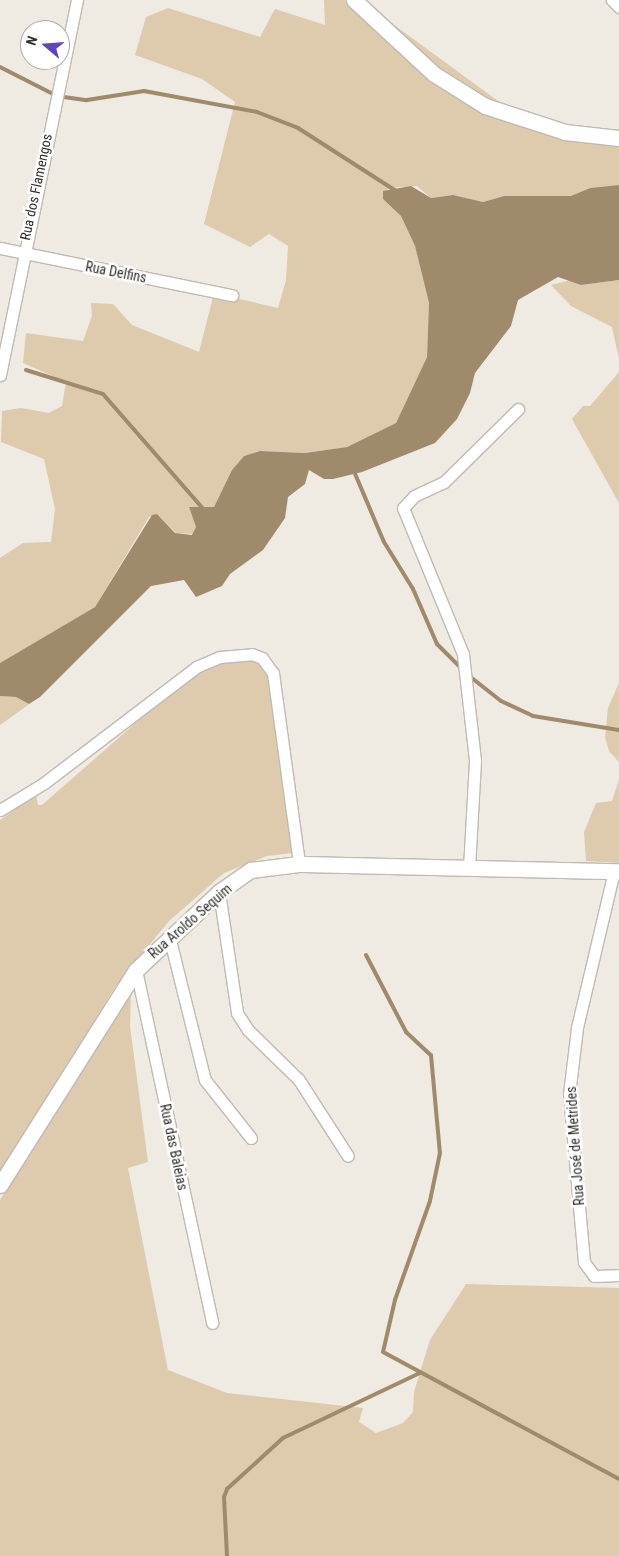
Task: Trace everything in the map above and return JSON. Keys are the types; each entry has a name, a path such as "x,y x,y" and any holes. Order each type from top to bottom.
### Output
{"street":[{"name":"Rua dos Flamengos","path":"0,375 22,253 77,0"},
{"path":"354,0 434,74 485,106 565,132 619,138"},
{"path":"612,0 619,7"},
{"name":"Rua Delfins","path":"0,248 232,295"},
{"path":"469,868 475,760 463,654 403,508 414,496 444,482 518,409"},
{"path":"0,810 44,783 196,667 220,657 252,654 262,658 273,673 299,864"},
{"name":"Rua Aroldo Sequim","path":"0,1185 136,970 169,936 219,892 251,870 299,864 616,871"},
{"name":"Rua José de Metrides","path":"616,871 579,1020 570,1094 584,1262 594,1276 619,1275"},
{"path":"219,892 237,1013 248,1030 299,1080 348,1156"},
{"path":"169,936 205,1080 252,1138"},
{"name":"Rua das Baleias","path":"136,970 212,1323"}],"shaded area":[{"path":"324,0 360,0 517,115 619,138 619,185 590,188 571,196 504,196 483,202 453,195 431,198 417,186 389,188 383,199 401,216 415,246 429,303 427,357 396,423 347,447 305,453 260,451 244,456 232,470 214,507 189,507 196,527 193,534 176,533 157,514 149,517 95,607 0,663 0,558 23,543 51,542 55,509 44,459 1,442 2,411 21,408 49,413 62,406 66,382 23,363 26,333 83,341 92,316 91,303 113,304 132,325 199,352 214,293 278,308 286,280 288,246 269,234 250,247 204,224 235,102 202,79 135,55 146,17 168,8 260,37 275,9 325,25"},
{"path":"619,185 619,280 581,285 558,277 518,300 511,326 475,373 470,393 457,419 435,443 362,472 333,479 324,479 309,470 305,484 288,497 285,518 263,550 230,574 222,586 196,597 184,580 151,586 40,697 29,704 16,697 0,696 0,663 95,607 152,515 157,514 175,533 192,535 196,527 189,507 214,507 232,470 244,456 260,451 305,453 347,447 396,423 427,357 429,303 415,246 401,216 383,199 383,191 411,186 431,198 453,195 483,202 504,196 571,196 590,188"},
{"path":"571,280 581,285 619,280 619,359 612,327 571,306 551,285"},
{"path":"619,372 619,503 572,419 583,406 590,406"},
{"path":"246,657 269,666 293,853 267,856 224,873 169,921 115,987 0,1175 0,820 36,795 38,805 42,805 163,699 207,668"},
{"path":"619,683 619,762 609,751 605,737 608,708"},
{"path":"0,696 16,697 29,704 35,700 0,725"},
{"path":"619,779 619,863 586,861 584,832 596,803 612,801"},
{"path":"131,993 130,1026 148,1162 128,1168 168,1370 227,1393 363,1408 359,1422 376,1433 403,1423 413,1412 414,1392 430,1340 466,1284 619,1288 619,1556 0,1556 0,1200"}],"waterway":[{"path":"0,67 57,96 87,100 144,91 257,112 298,128 396,191"},
{"path":"26,370 103,394 206,512"},
{"path":"353,469 384,542 413,589 437,644 461,668"},
{"path":"468,675 501,701 533,716 619,730"},
{"path":"366,955 406,1032 431,1055 440,1153 430,1201 395,1300 383,1352 619,1479"},
{"path":"227,1556 224,1497 227,1489 283,1438 420,1373"}]}
